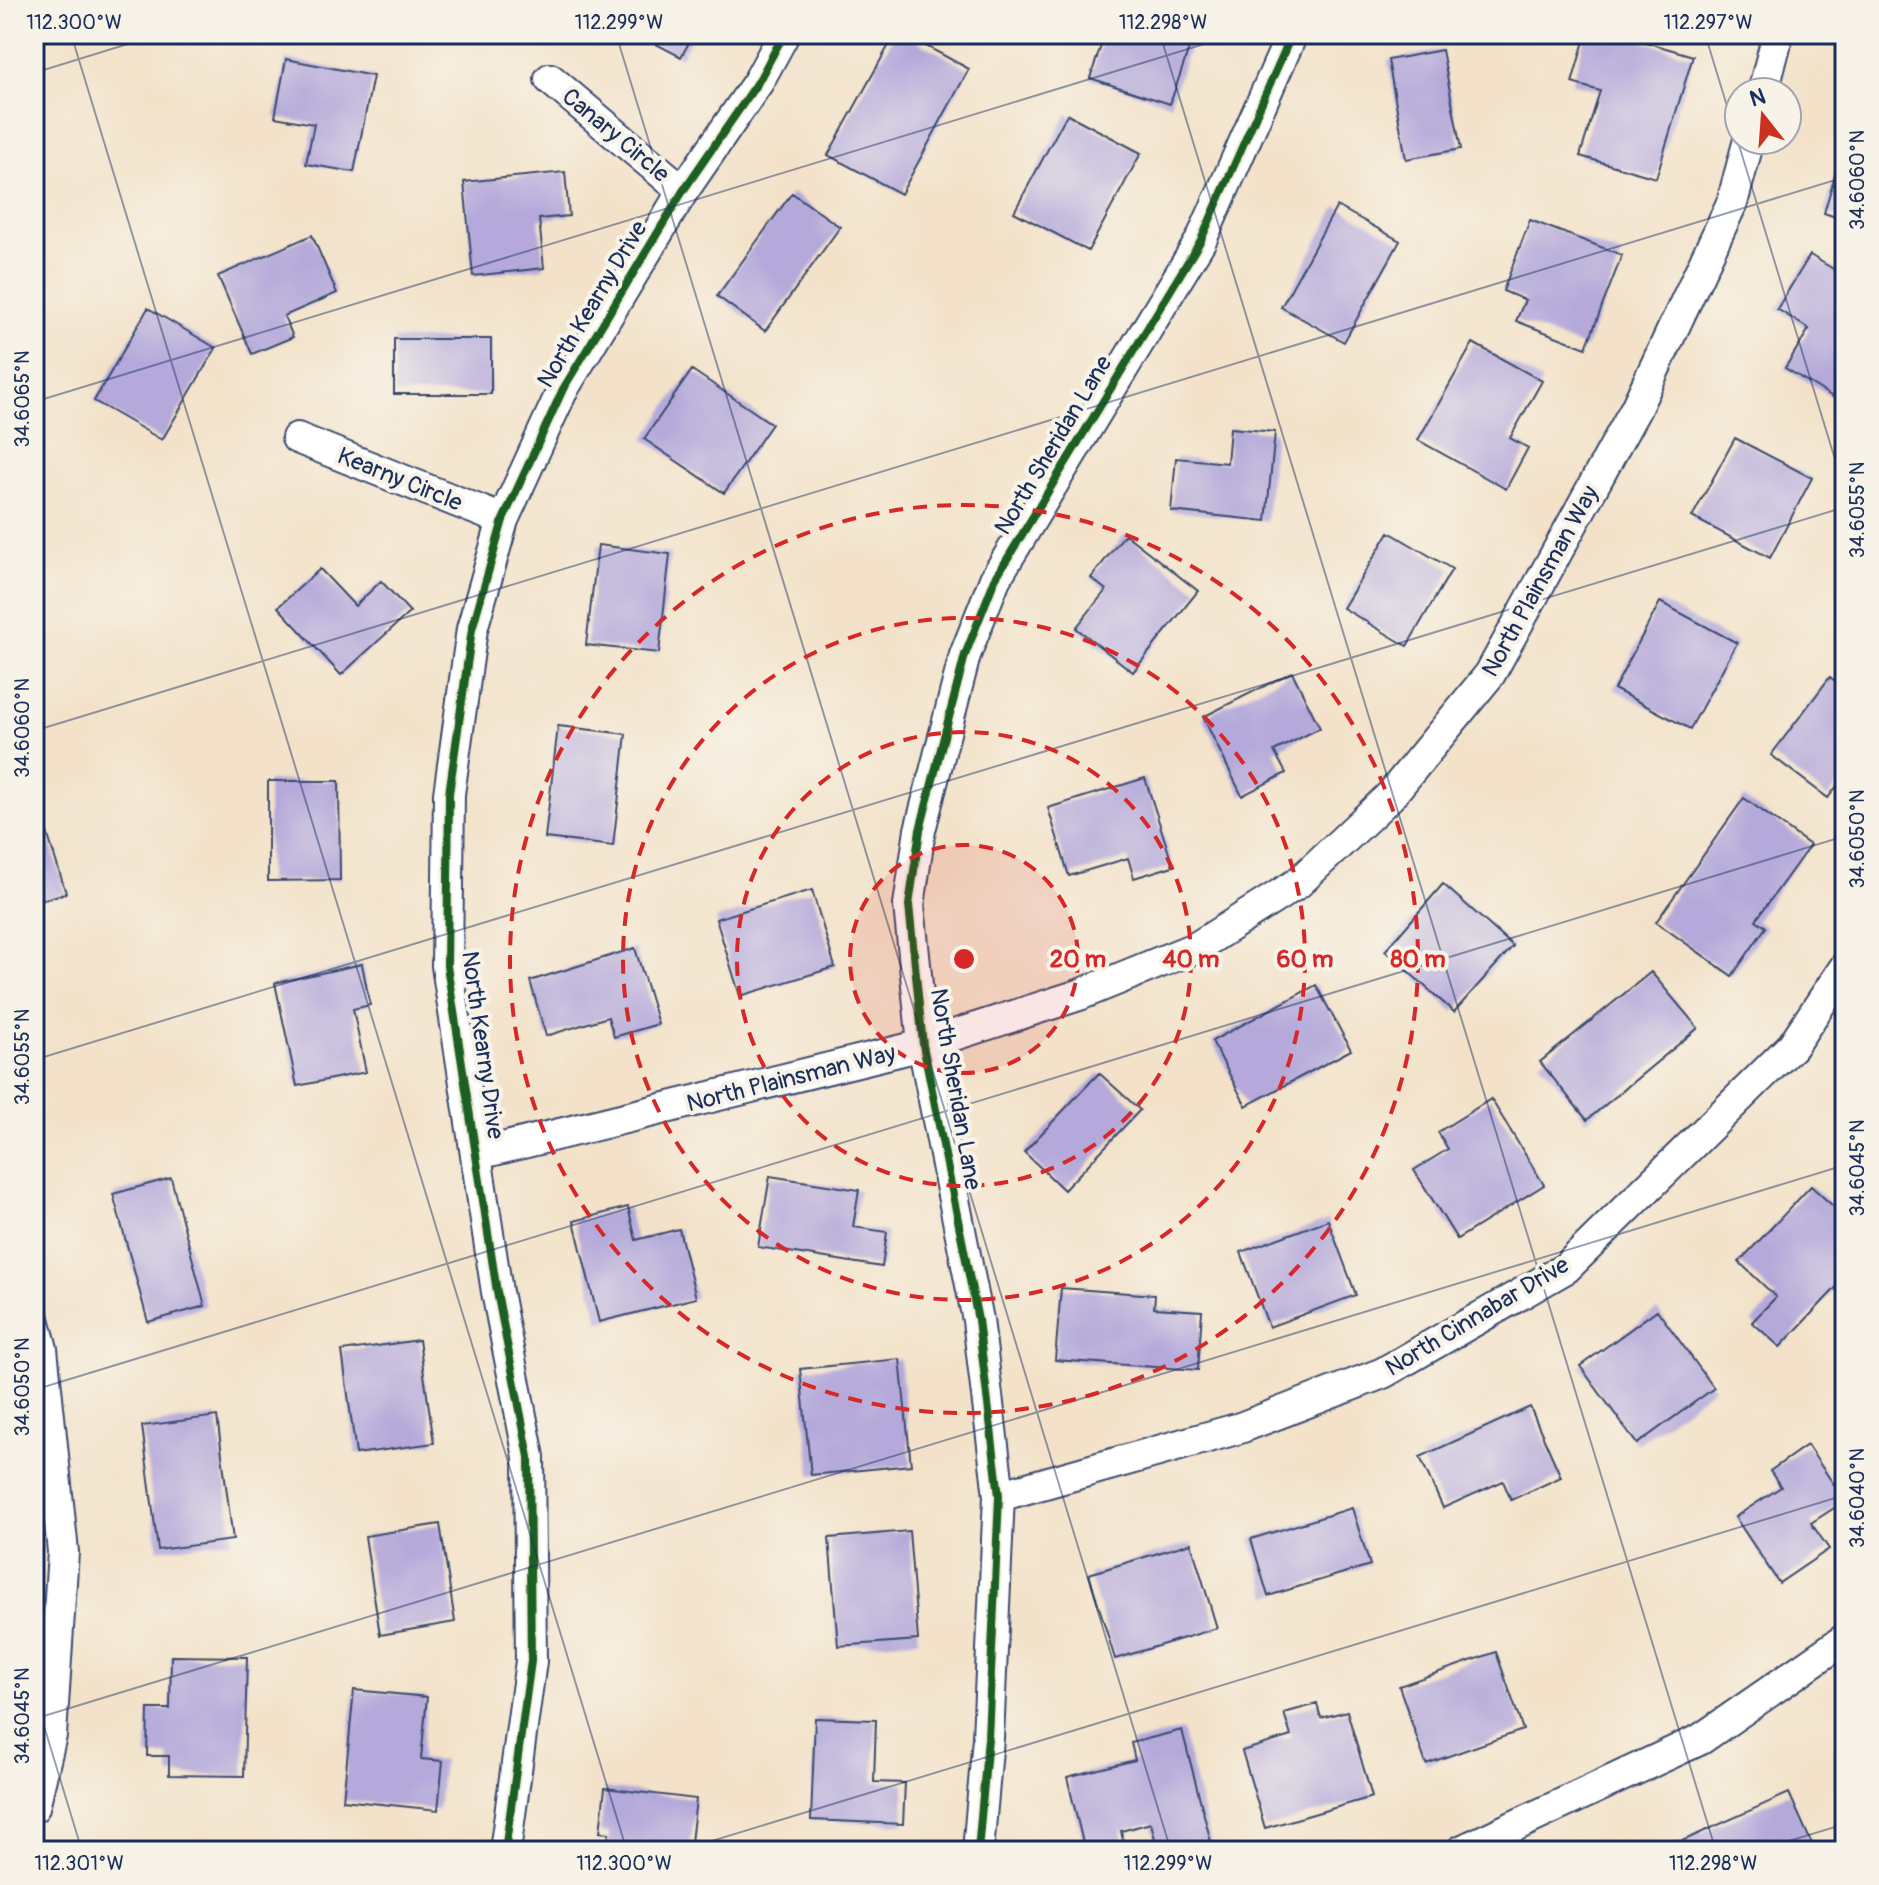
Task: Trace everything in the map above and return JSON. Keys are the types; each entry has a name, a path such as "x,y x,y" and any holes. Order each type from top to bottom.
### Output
{"street":[{"name":"North Kearny Drive","path":"505,1851 531,1661 529,1457 497,1292 447,966 449,794 472,629 503,520 563,389 683,191 758,82 784,34"},
{"name":"North Sheridan Lane","path":"978,1851 988,1738 999,1496 978,1320 923,1045 909,905 932,773 965,655 995,579 1201,240 1292,34"},
{"path":"1767,76 1778,34"},
{"name":"Canary Circle","path":"550,79 683,191"},
{"name":"North Plainsman Way","path":"478,1154 923,1045 1079,995 1197,947 1298,883 1390,796 1490,674 1629,422 1732,203 1745,156"},
{"name":"Kearny Circle","path":"297,438 503,520"},
{"name":"North Cinnabar Drive","path":"999,1496 1240,1428 1383,1373 1566,1268 1792,1046 1845,967"},
{"path":"34,1319 42,1349 63,1552 51,1735 34,1807"},
{"path":"1461,1851 1701,1739 1845,1639"}],"building":[{"path":"637,34 694,34 681,57"},
{"path":"895,34 904,34 969,69 901,194 828,155"},
{"path":"1105,34 1194,34 1170,104 1090,78"},
{"path":"1586,34 1618,34 1693,56 1656,178 1580,156 1600,91 1572,83"},
{"path":"1442,50 1461,149 1406,159 1388,60"},
{"path":"286,59 373,76 354,172 306,164 314,124 275,117"},
{"path":"1067,114 1141,153 1088,251 1014,212"},
{"path":"1845,144 1845,220 1824,213"},
{"path":"565,172 569,216 539,219 544,268 473,276 464,182"},
{"path":"792,193 840,227 765,331 717,296"},
{"path":"1337,206 1400,241 1344,342 1281,307"},
{"path":"1530,220 1622,255 1586,348 1516,321 1525,300 1503,291"},
{"path":"312,235 337,293 284,316 293,337 252,354 218,276"},
{"path":"1810,255 1845,276 1845,385 1836,399 1785,368 1809,329 1777,309"},
{"path":"148,308 216,348 162,440 94,401"},
{"path":"394,339 491,339 491,394 394,394"},
{"path":"1473,343 1542,381 1510,438 1528,448 1506,489 1418,440"},
{"path":"692,370 772,424 724,493 644,439"},
{"path":"1230,428 1275,432 1266,521 1171,511 1176,458 1227,463"},
{"path":"1735,438 1812,478 1770,558 1692,517"},
{"path":"1389,532 1452,569 1407,646 1343,608"},
{"path":"1125,534 1198,591 1133,672 1076,628 1106,590 1091,578"},
{"path":"598,545 670,554 659,653 586,645"},
{"path":"320,569 355,606 381,581 410,612 341,675 278,607"},
{"path":"1660,602 1737,643 1690,729 1614,689"},
{"path":"1292,672 1320,728 1274,751 1286,773 1242,796 1203,717"},
{"path":"1830,677 1845,689 1845,775 1828,798 1771,755"},
{"path":"558,726 626,734 613,846 545,838"},
{"path":"1145,778 1173,866 1134,878 1128,858 1069,876 1048,808"},
{"path":"268,781 339,781 340,880 268,881"},
{"path":"34,791 66,893 34,902"},
{"path":"1744,798 1810,845 1756,920 1766,927 1732,976 1656,922"},
{"path":"1443,884 1513,946 1454,1012 1385,951"},
{"path":"812,890 835,967 740,996 716,919"},
{"path":"635,948 658,1024 614,1037 608,1017 546,1036 530,981"},
{"path":"362,964 370,1005 353,1009 366,1072 297,1086 275,983"},
{"path":"1651,972 1698,1028 1587,1120 1540,1062"},
{"path":"1316,985 1351,1050 1246,1106 1212,1041"},
{"path":"1099,1073 1140,1110 1064,1190 1024,1152"},
{"path":"1491,1099 1544,1185 1457,1239 1414,1170 1448,1149 1438,1132"},
{"path":"770,1176 859,1190 853,1227 887,1232 882,1267 758,1247"},
{"path":"171,1178 205,1306 148,1322 113,1194"},
{"path":"1811,1186 1845,1217 1845,1278 1780,1347 1752,1322 1776,1297 1739,1262"},
{"path":"628,1207 636,1240 679,1229 696,1298 599,1322 574,1221"},
{"path":"1328,1220 1356,1295 1269,1327 1241,1252"},
{"path":"1061,1288 1155,1295 1154,1308 1202,1311 1198,1370 1055,1360"},
{"path":"1657,1310 1714,1388 1637,1444 1580,1366"},
{"path":"419,1340 434,1443 356,1454 342,1351"},
{"path":"900,1359 911,1465 811,1475 800,1369"},
{"path":"1530,1407 1561,1477 1511,1500 1503,1481 1443,1508 1420,1457"},
{"path":"217,1416 233,1540 158,1550 142,1426"},
{"path":"1807,1445 1845,1501 1811,1523 1829,1549 1779,1583 1735,1517 1781,1487 1770,1471"},
{"path":"1352,1508 1370,1565 1268,1596 1251,1539"},
{"path":"440,1524 455,1622 380,1635 365,1536"},
{"path":"909,1531 918,1640 838,1646 829,1538"},
{"path":"1191,1543 1217,1628 1115,1659 1089,1574"},
{"path":"1496,1652 1523,1730 1426,1764 1399,1686"},
{"path":"171,1656 247,1657 244,1776 169,1775 169,1756 147,1756 148,1709 170,1709"},
{"path":"354,1690 427,1697 421,1759 443,1761 438,1810 343,1800"},
{"path":"1317,1704 1321,1718 1347,1711 1372,1797 1265,1828 1242,1751 1291,1736 1284,1713"},
{"path":"815,1718 876,1720 874,1782 905,1783 903,1824 811,1820"},
{"path":"1182,1730 1211,1842 1178,1851 1158,1851 1151,1823 1121,1831 1125,1850 1085,1851 1067,1777 1135,1760 1131,1743"},
{"path":"605,1788 696,1799 690,1851 607,1851 609,1833 600,1832"},
{"path":"1789,1793 1815,1851 1671,1851 1669,1847"}],"cycle path":[{"path":"505,1851 531,1661 529,1457 497,1292 447,966 449,794 472,629 503,520 563,389 683,191 758,82 784,34"},
{"path":"978,1851 988,1738 999,1496 978,1320 923,1045 909,905 920,830 965,655 995,579 1201,240 1292,34"}]}
